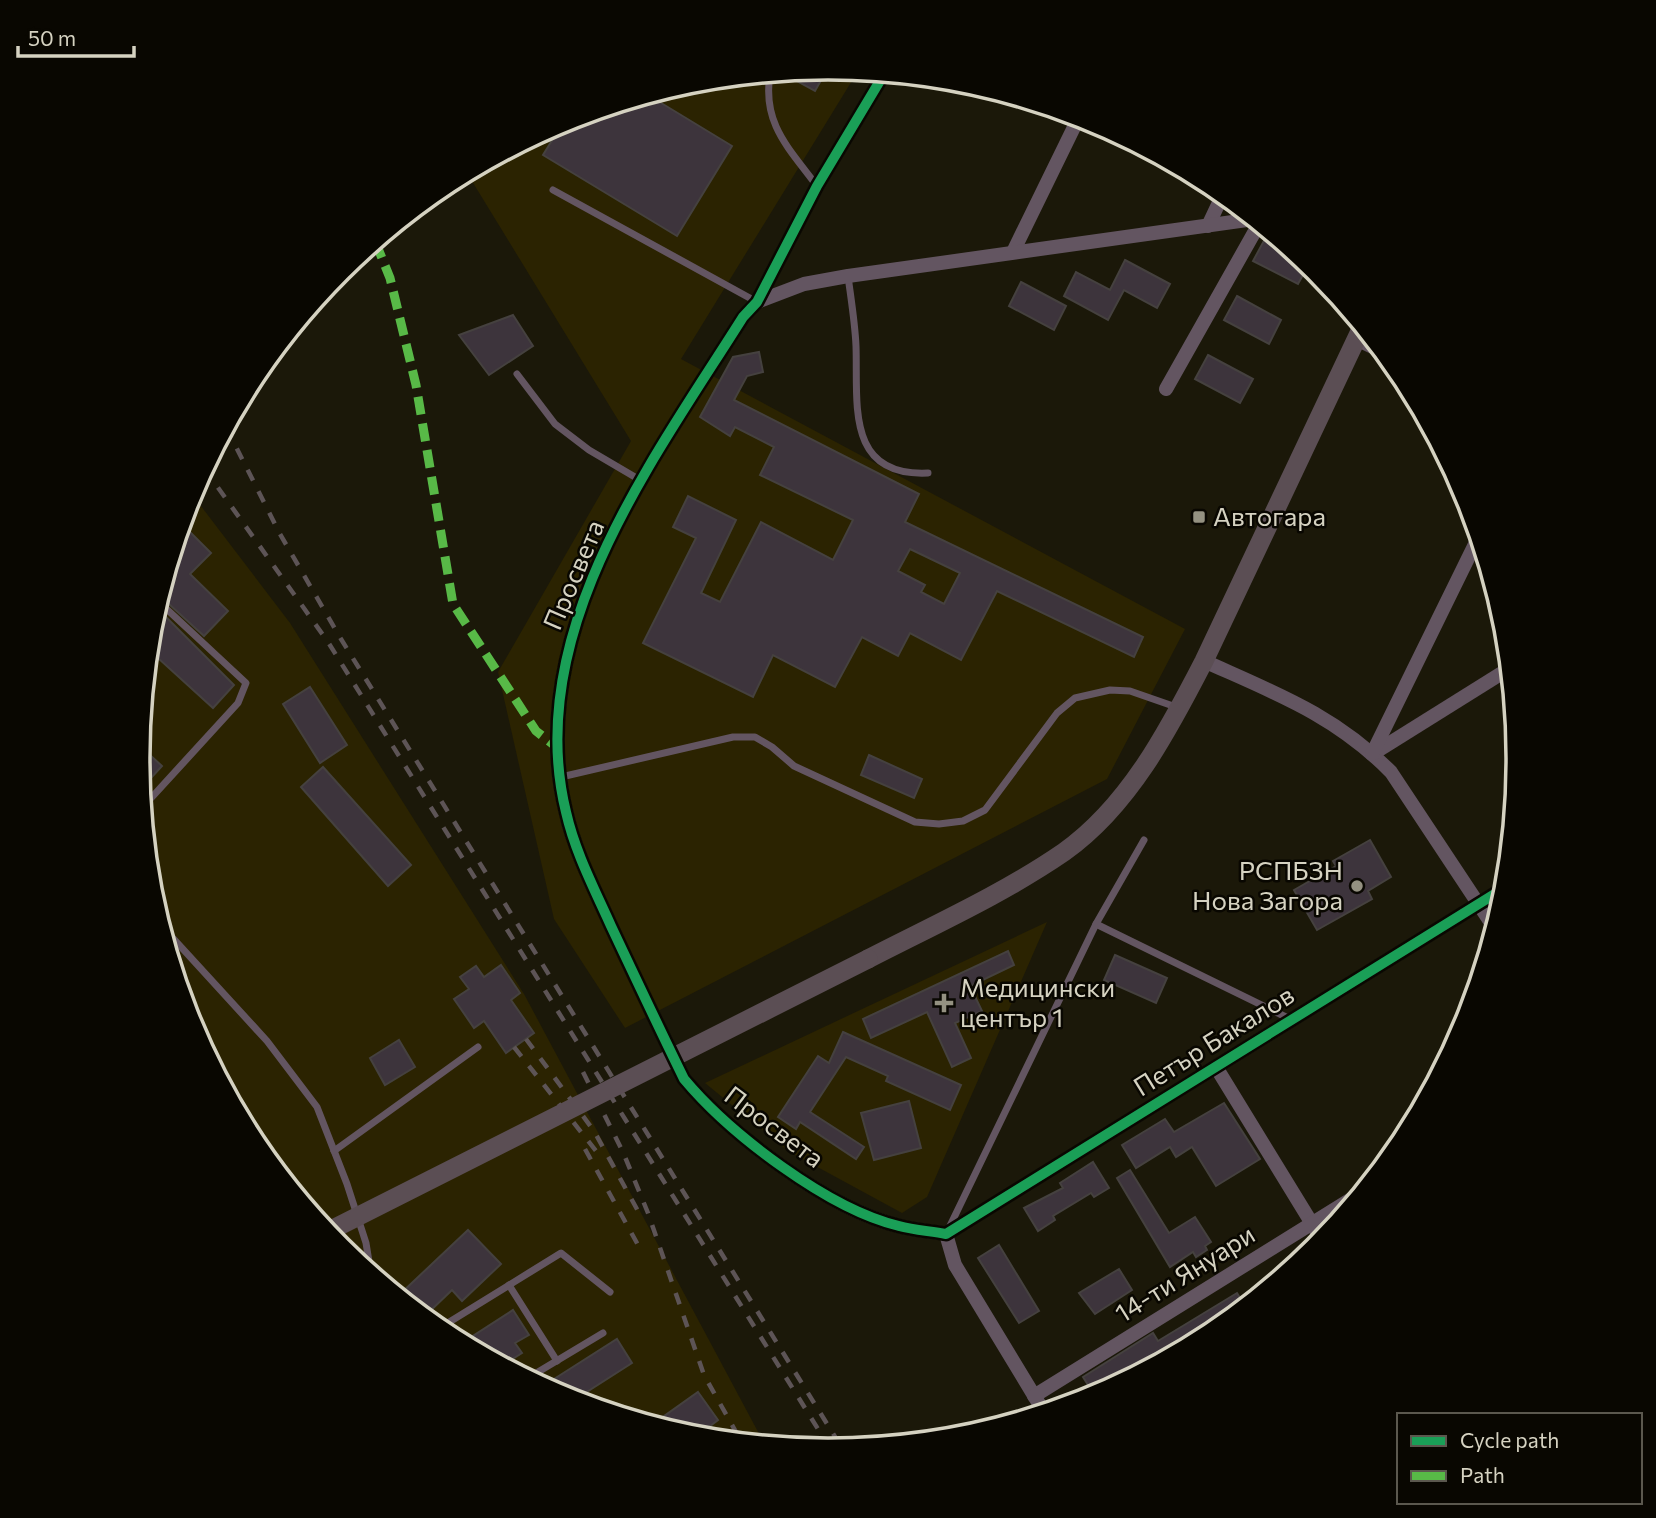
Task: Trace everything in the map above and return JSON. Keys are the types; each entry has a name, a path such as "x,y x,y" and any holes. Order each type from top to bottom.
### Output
{"main road":[{"path":"337,1227 990,897 1066,851 1108,810 1140,773 1180,709 1358,336"}],"street":[{"name":"Просвета","path":"879,83 817,186 757,302 743,317 640,480 587,591 569,638 559,697 559,777 577,852 684,1079 706,1105 787,1170 859,1212 897,1226 946,1234"},
{"path":"1013,252 1074,127"},
{"path":"1208,226 1218,204"},
{"path":"757,302 804,284 848,276 1241,221"},
{"path":"1166,389 1254,232"},
{"path":"1373,754 1473,549"},
{"path":"1204,661 1329,720 1373,754 1391,772 1487,917"},
{"path":"1373,754 1501,673"},
{"name":"Петър Бакалов","path":"946,1234 1492,896"},
{"path":"1216,1067 1316,1230"},
{"name":"14-ти Януари","path":"1034,1396 1336,1208"},
{"path":"946,1234 955,1265 1039,1403"}],"lane":[{"path":"769,83 767,100 774,128 817,186"},
{"path":"553,190 757,302"},
{"path":"848,276 856,342 858,427 864,444 890,466 910,474 928,473"},
{"path":"517,374 555,424 589,450 640,480"},
{"path":"151,798 238,703 246,683 167,609"},
{"path":"559,777 733,737 755,737 806,772 915,822 939,824 963,821 985,810 1057,713 1075,698 1110,690 1130,691 1180,709"},
{"path":"946,1234 1096,924 1144,840"},
{"path":"1096,924 1292,1020"},
{"path":"175,940 267,1041 317,1107 366,1243 368,1258"},
{"path":"334,1151 478,1047"},
{"path":"450,1322 561,1253 610,1292"},
{"path":"509,1285 557,1361"},
{"path":"538,1372 603,1333"}],"shaded area":[{"path":"828,80 852,81 681,359 1185,629 1107,779 625,1028 554,919 498,672 631,441 472,182 528,150 568,132 652,104 739,86"},
{"path":"199,504 290,623 524,994 759,1434 652,1414 568,1386 489,1347 451,1323 415,1297 348,1239 290,1172 240,1098 201,1019 173,935 155,848 151,803 151,715 155,670 173,583"},
{"name":"Медицински център 1","path":"1047,922 927,1197 902,1213 788,1151 705,1083"}],"building":[{"path":"821,80 815,91 797,81"},
{"path":"660,102 732,146 677,236 543,155 553,139 610,117"},
{"path":"1264,240 1303,275 1298,284 1253,261"},
{"path":"1125,260 1170,284 1157,308 1124,290 1108,320 1064,296 1076,272 1110,290"},
{"path":"1021,282 1066,306 1054,330 1009,306"},
{"path":"1237,296 1281,320 1269,344 1224,320"},
{"path":"513,315 533,346 489,375 459,335"},
{"path":"759,352 763,372 747,376 734,400 919,494 905,522 1143,637 1134,657 997,591 961,660 910,633 898,656 862,637 835,687 773,655 753,697 643,643 696,538 673,527 688,496 736,520 701,593 720,602 761,522 833,560 853,520 760,475 774,447 735,427 730,436 700,417 733,357","holes":["910,549 960,573 944,604 921,592 925,585 898,571"]},
{"path":"1208,355 1253,379 1240,403 1195,379"},
{"path":"189,531 211,553 190,574 228,611 204,636 168,604"},
{"path":"165,616 234,685 213,708 157,657"},
{"path":"310,687 347,745 320,763 283,704"},
{"path":"150,755 162,766 150,779"},
{"path":"869,755 922,779 914,798 861,775"},
{"path":"323,767 411,865 388,886 301,787"},
{"name":"РСПБЗН Нова Загора","path":"1370,840 1391,877 1368,891 1372,899 1317,930 1294,890 1336,866 1333,861"},
{"path":"1008,951 1014,965 970,986 982,1011 955,1023 971,1058 952,1067 927,1012 871,1038 863,1019"},
{"path":"1115,955 1167,978 1156,1003 1104,980"},
{"path":"501,965 520,993 511,1000 534,1033 506,1053 484,1021 474,1028 454,999 469,989 460,977 476,966 484,977"},
{"path":"843,1032 961,1085 950,1110 886,1081 888,1076 846,1057 810,1112 864,1147 856,1159 800,1122 796,1129 778,1117 818,1056 829,1063"},
{"path":"399,1040 415,1067 385,1085 370,1058"},
{"path":"909,1101 921,1148 874,1160 861,1113"},
{"path":"1224,1103 1260,1159 1216,1186 1192,1147 1176,1157 1170,1147 1136,1168 1122,1145 1165,1119 1174,1132"},
{"path":"1093,1162 1109,1188 1094,1197 1091,1193 1053,1216 1055,1220 1038,1231 1024,1208 1063,1188 1060,1183"},
{"path":"1130,1170 1169,1233 1195,1217 1211,1242 1205,1246 1207,1250 1196,1257 1193,1252 1170,1267 1117,1178"},
{"path":"468,1230 501,1264 462,1301 452,1290 432,1309 405,1289"},
{"path":"999,1245 1039,1311 1019,1323 978,1258"},
{"path":"1119,1269 1132,1290 1095,1314 1079,1293"},
{"path":"1237,1293 1240,1298 1167,1347 1128,1368 1089,1386 1083,1377 1153,1333 1158,1341"},
{"path":"513,1310 529,1335 515,1343 522,1353 512,1359 472,1336"},
{"path":"617,1339 632,1363 586,1392 553,1379"},
{"path":"698,1392 718,1420 710,1427 663,1417"}],"railway":[{"path":"231,437 280,534 341,639 836,1438"},
{"path":"211,477 328,642 818,1429"},
{"path":"526,1039 594,1131 638,1211"},
{"path":"514,1047 600,1156"},
{"path":"583,1072 623,1152 648,1213 704,1375 736,1431"},
{"path":"585,1149 643,1254"}],"marked path":[{"path":"379,251 390,278 416,385 453,604 536,731 559,749"}],"cycle path":[{"path":"879,83 817,186 757,302 743,317 636,489 604,551 579,614 562,679 557,745 570,827 592,884 684,1079 727,1123 812,1187 871,1217 905,1227 946,1234 1492,896"}],"place":[{"name":"Автогара","path":"1199,517"},
{"name":"РСПБЗН Нова Загора","path":"1357,886"},
{"name":"Медицински център 1","path":"944,1003"}]}
